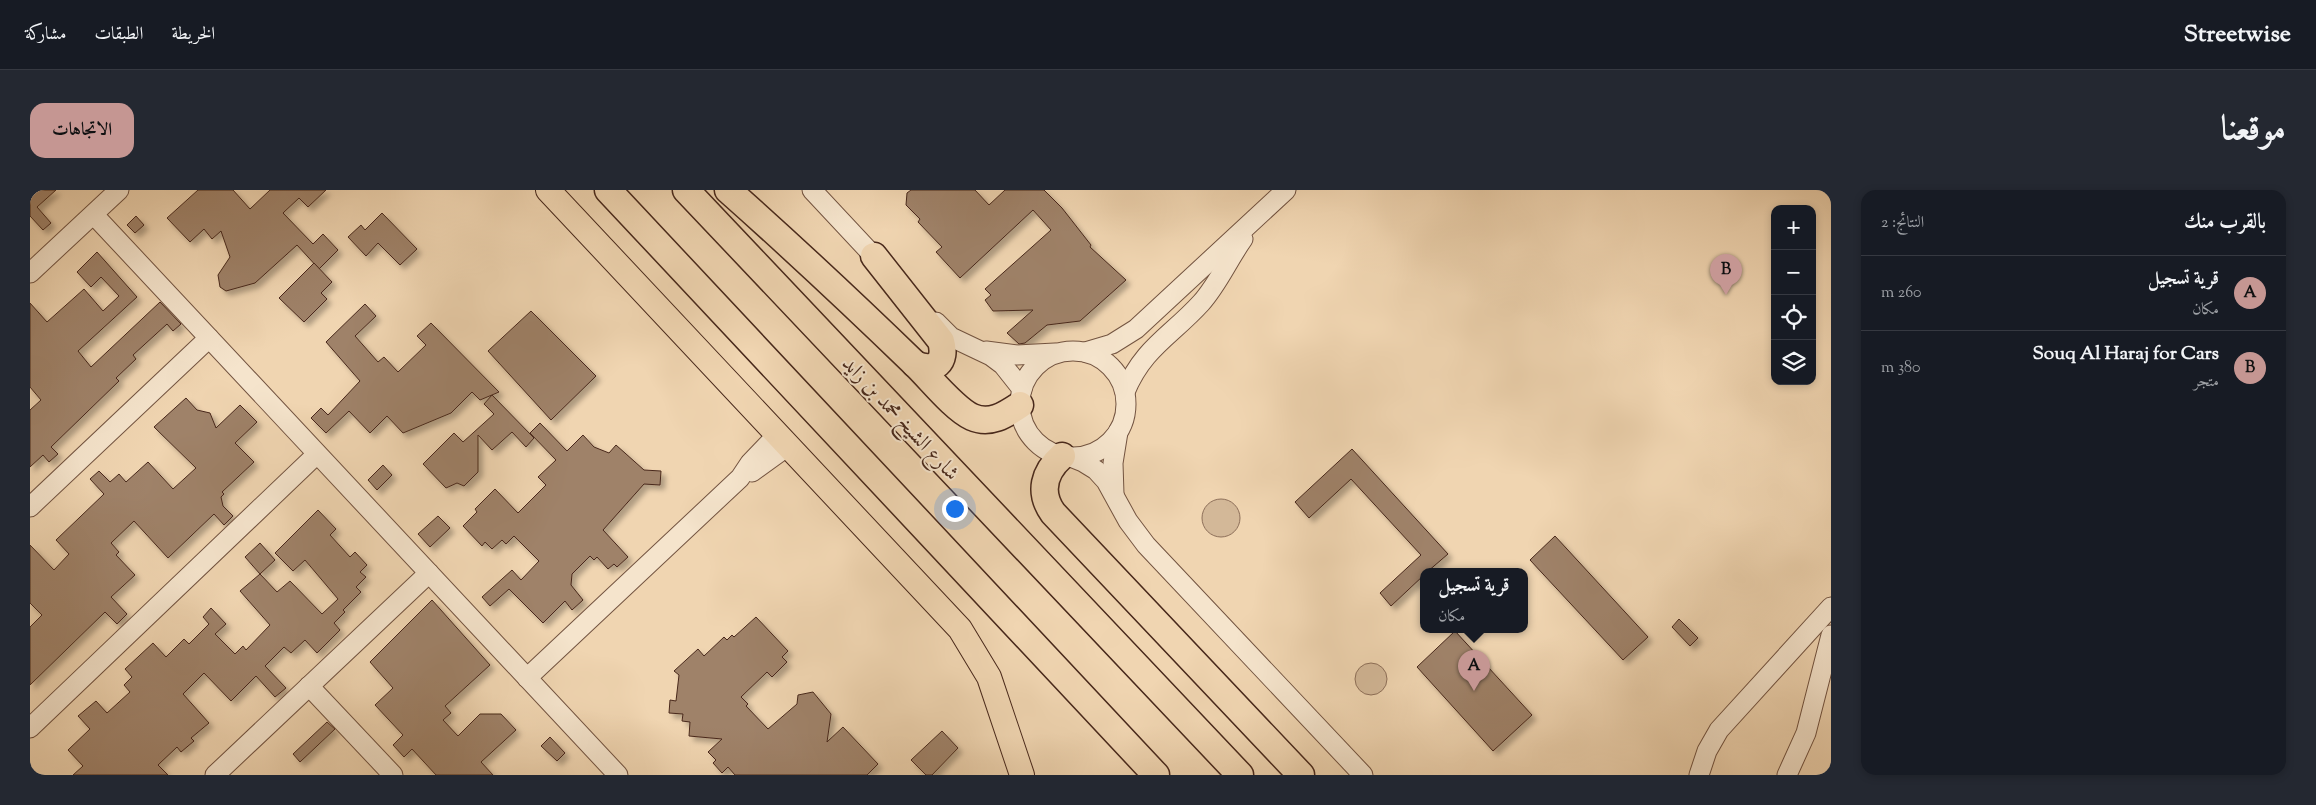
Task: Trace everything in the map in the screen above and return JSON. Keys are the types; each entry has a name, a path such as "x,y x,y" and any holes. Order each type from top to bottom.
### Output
{"highway":[{"path":"608,190 1156,775"},
{"name":"شارع الشيخ محمد بن زايد","path":"686,190 1240,775"},
{"path":"728,190 963,411 972,417 994,420 1005,416 1021,397"},
{"path":"874,256 941,341 944,351 941,360 934,366 924,368 915,364"},
{"path":"1065,456 1054,464 1045,479 1045,497 1048,506 1301,775"}],"main road":[{"path":"548,190 948,614 971,644 996,695 1022,775"}],"street":[{"path":"30,273 120,190"},
{"path":"812,190 951,337 1003,366 1021,397"},
{"path":"1085,352 1112,344 1136,328 1286,190"},
{"path":"1125,392 1137,366 1200,303 1212,288 1246,234 1268,207"},
{"path":"94,215 618,775"},
{"path":"30,507 209,338"},
{"path":"977,350 1017,355 1058,353 1072,350 1099,357 1111,366 1120,378 1125,392 1126,406 1118,432 1113,463 1114,495"},
{"path":"1058,353 1036,366 1027,377 1021,397 1022,419 1033,437 1049,451 1083,462 1096,470 1106,482 1128,521 1146,545 1363,775"},
{"path":"1065,456 1083,456 1097,451 1118,432"},
{"path":"527,678 740,478 750,463 783,441"},
{"path":"30,728 317,454"},
{"path":"215,775 429,573"},
{"path":"1706,771 1719,730 1831,607"},
{"path":"1787,775 1806,733 1831,636"},
{"path":"309,686 393,775"}],"shaded area":[{"path":"1221,499 1228,500 1234,505 1239,511 1239,525 1234,531 1228,536 1221,537 1214,536 1208,531 1203,525 1202,518 1203,511 1208,505 1214,500"},
{"path":"1371,663 1383,667 1387,679 1383,691 1371,695 1359,691 1355,679 1359,667"}],"building":[{"path":"30,190 56,190 37,207 51,223 43,230 30,216"},
{"path":"198,190 233,190 250,209 270,190 326,190 308,207 299,198 283,213 313,244 323,234 338,250 319,269 297,245 255,283 226,291 220,287 218,275 230,257 221,231 212,239 204,229 190,242 167,218"},
{"path":"911,190 975,190 989,205 1005,190 1044,190 1062,208 1091,245 1090,247 1126,280 1080,321 1047,325 1025,343 1019,344 1007,333 1033,310 993,311 985,300 991,295 985,289 1051,230 1033,210 960,278 936,252 942,247 918,222 920,219 906,205 907,193"},
{"path":"382,213 417,249 400,265 378,243 366,256 348,237 361,225 365,230"},
{"path":"136,216 144,225 135,233 127,225"},
{"path":"97,252 137,297 78,351 91,367 160,302 181,324 173,331 167,324 133,355 136,359 116,378 119,381 51,447 58,454 49,462 43,455 30,467 30,410 41,400 30,387 30,303 47,322 84,289 103,311 119,296 101,277 91,287 77,272"},
{"path":"314,263 332,282 321,293 327,299 304,322 279,298"},
{"path":"365,304 376,316 355,336 378,362 384,357 398,372 426,345 417,336 431,323 499,392 480,400 472,392 451,413 403,433 387,416 370,433 349,411 326,433 311,418 321,408 328,415 360,381 326,342"},
{"path":"531,311 596,376 551,420 488,351"},
{"path":"492,395 534,438 526,447 512,432 492,450 478,435 478,472 464,486 457,483 446,488 423,464 454,433 463,442 494,414 484,404"},
{"path":"186,398 197,410 210,413 216,428 240,405 257,422 235,443 254,462 222,492 224,494 221,497 223,506 233,516 224,525 214,514 168,558 134,521 111,543 119,552 116,555 135,575 111,597 127,614 117,624 105,612 30,685 30,627 42,615 30,603 30,545 54,570 69,554 56,540 104,494 90,479 99,471 110,482 119,474 126,482 148,462 173,489 196,468 154,427"},
{"path":"540,423 567,451 583,435 594,447 609,453 616,445 644,470 661,471 660,485 644,484 603,530 628,557 617,567 614,564 608,569 597,557 594,560 590,556 572,574 571,585 583,600 572,610 565,601 543,623 509,589 490,606 482,597 512,570 521,580 539,561 514,536 506,544 502,540 492,549 485,542 482,546 463,526 477,512 475,509 495,489 518,513 546,485 538,477 556,460 530,433"},
{"path":"1352,449 1448,554 1432,568 1420,568 1420,579 1391,606 1380,593 1421,555 1351,479 1309,518 1295,502"},
{"path":"383,465 392,475 377,490 368,480"},
{"path":"318,510 336,529 330,535 350,557 355,552 367,565 360,572 366,577 356,587 361,592 343,610 345,612 334,623 340,630 317,653 305,640 291,653 284,647 265,666 286,688 275,697 256,676 231,701 204,673 183,694 209,723 191,738 194,741 181,752 177,747 158,765 168,775 73,775 83,766 68,750 90,729 78,716 96,701 107,713 130,692 124,685 132,677 125,669 153,643 166,657 184,639 189,644 209,624 203,617 211,608 226,624 215,634 235,654 243,646 246,650 270,625 240,591 260,574 277,592 290,581 322,614 338,599 305,560 293,571 275,553"},
{"path":"438,516 450,528 430,547 418,534"},
{"path":"1555,536 1648,637 1623,660 1530,560"},
{"path":"260,543 275,560 260,574 245,557"},
{"path":"432,600 490,665 445,706 451,713 443,720 458,736 480,714 501,714 516,730 481,762 493,775 436,775 412,749 404,757 393,745 403,735 375,705 393,688 370,662"},
{"path":"756,617 788,651 782,657 787,662 772,677 767,672 741,697 748,704 746,706 768,729 797,704 798,695 813,692 831,714 827,742 843,727 878,764 867,775 735,775 728,767 722,773 713,763 716,760 708,752 722,739 689,736 690,722 682,721 683,714 669,713 670,700 676,701 679,675 674,671 698,649 704,656 724,637 727,640 732,635 734,637"},
{"path":"1679,619 1698,638 1690,646 1672,627"},
{"path":"1453,633 1457,633 1532,715 1493,751 1417,667"},
{"path":"327,722 335,729 300,762 293,754"},
{"path":"942,731 958,748 932,775 926,775 911,760"},
{"path":"550,737 565,753 557,761 541,746"}],"place":[{"name":"Souq Al Haraj for Cars","path":"1726,295"},
{"name":"قرية تسجيل","path":"1474,691"}]}
